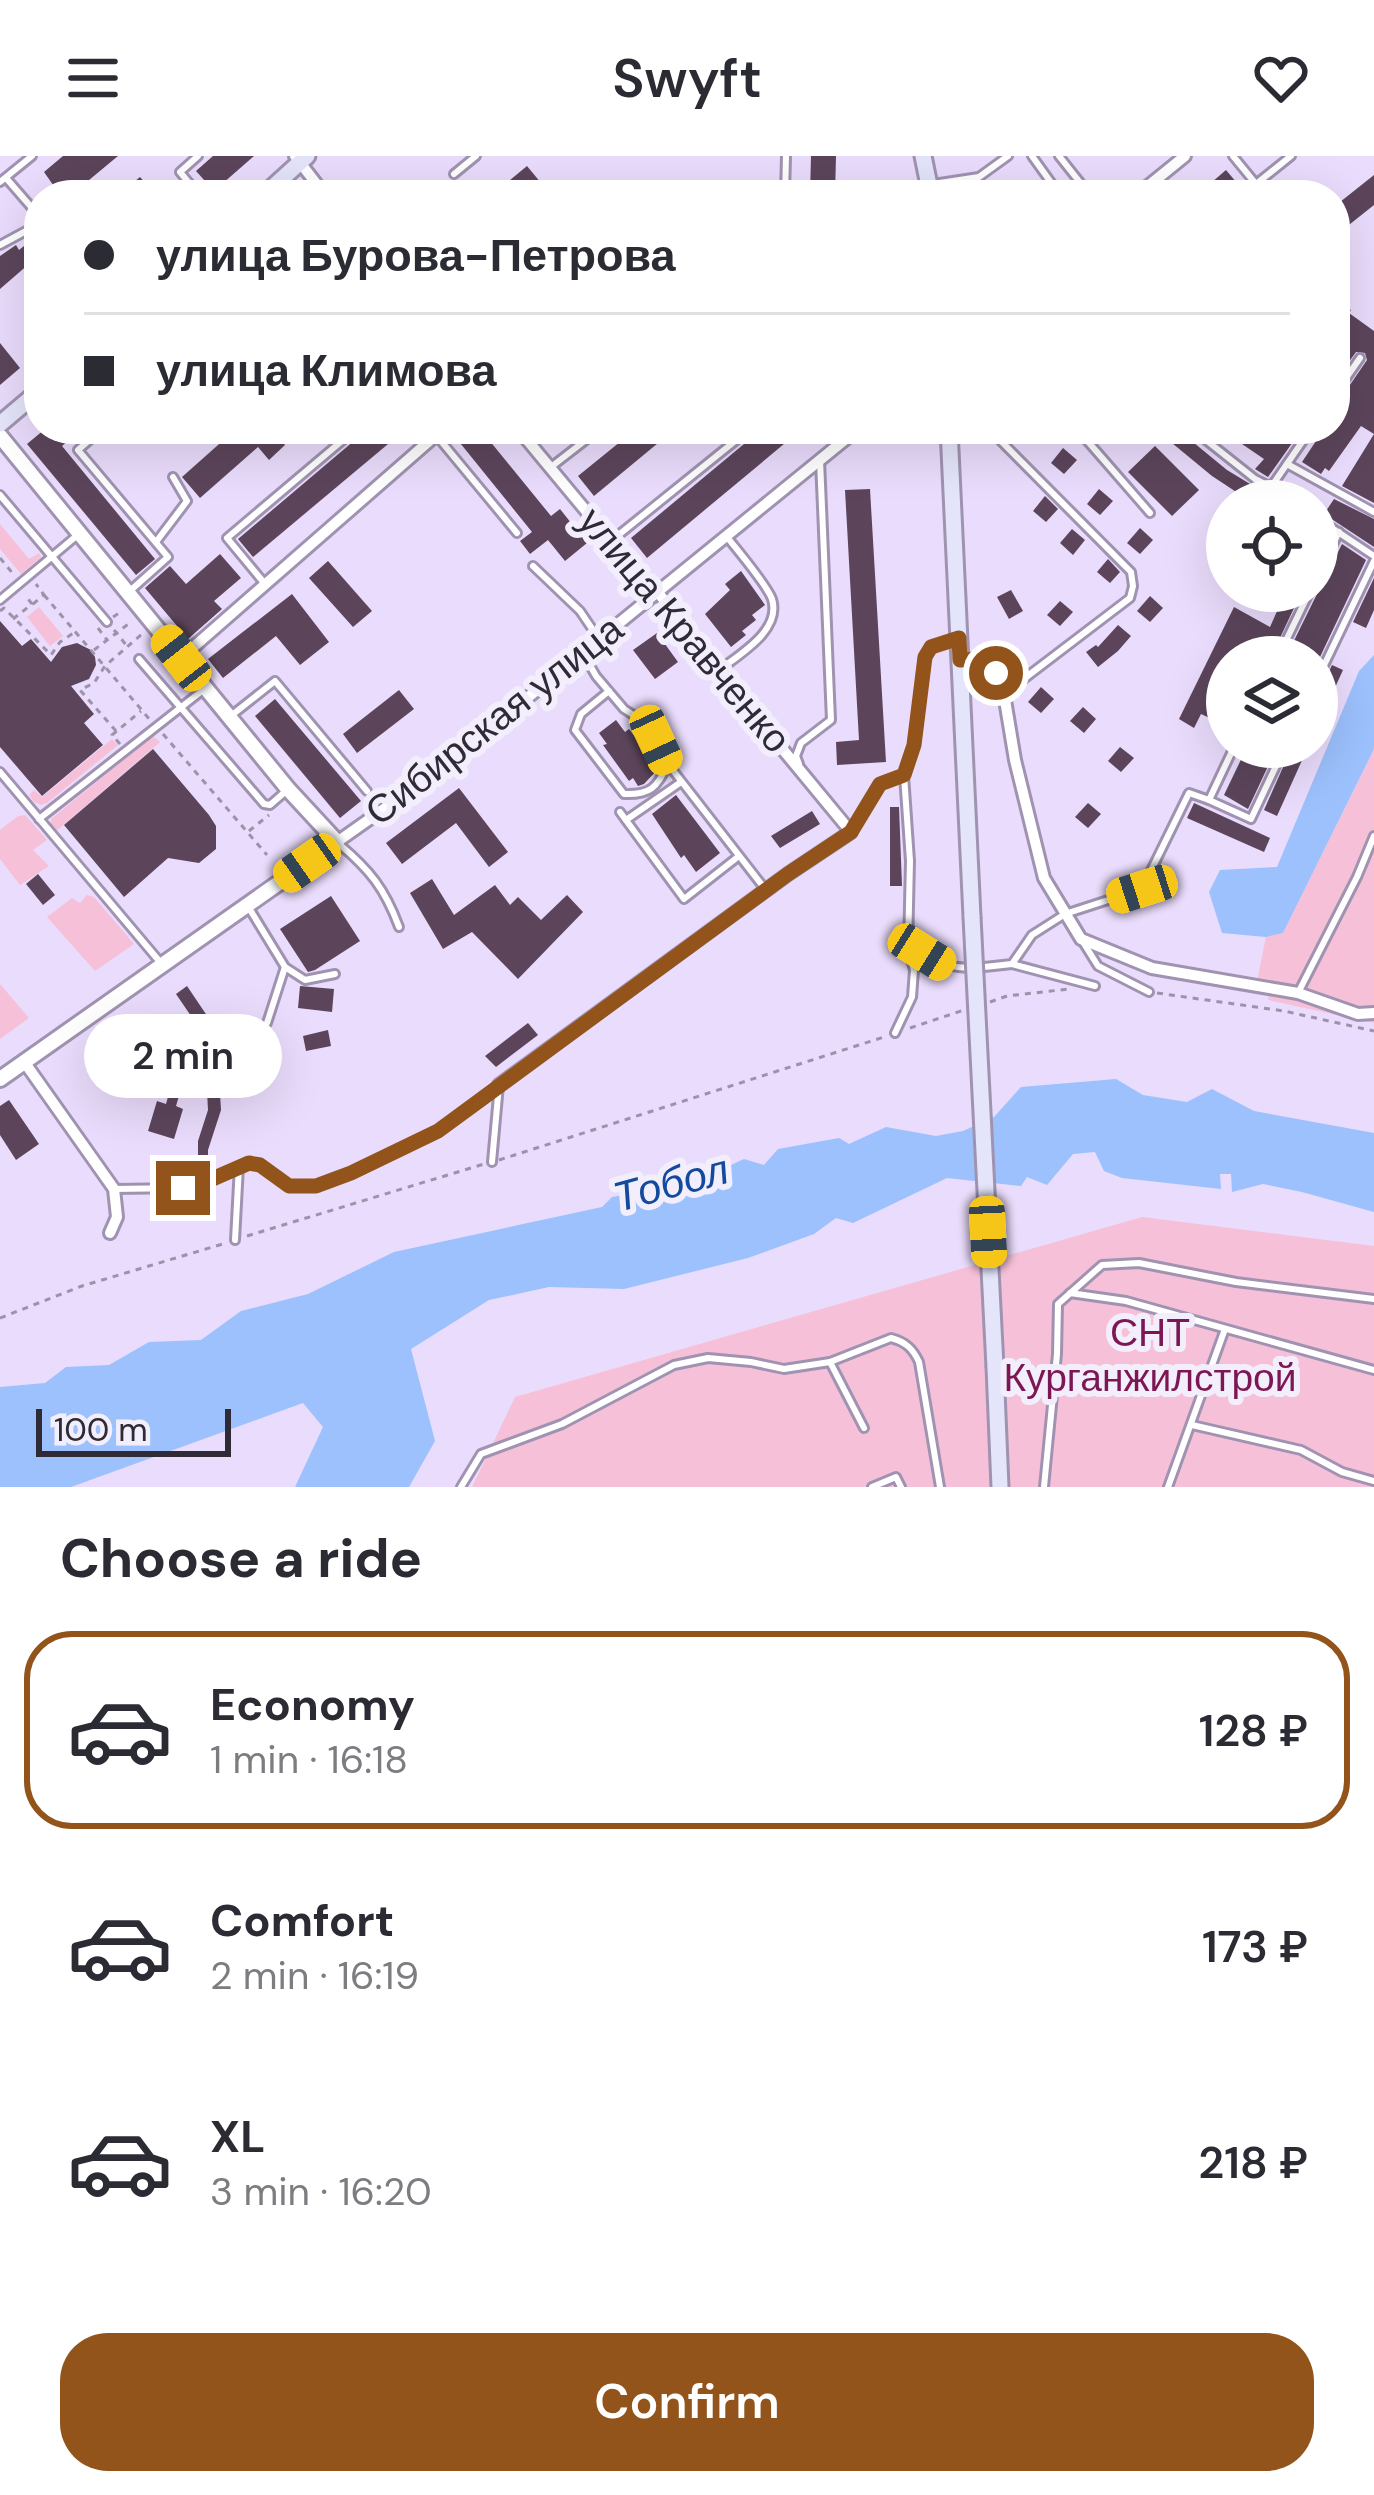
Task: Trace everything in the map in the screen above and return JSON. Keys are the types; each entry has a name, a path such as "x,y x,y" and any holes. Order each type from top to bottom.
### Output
{"main road":[{"path":"279,180 300,158"},
{"path":"0,424 24,404"},
{"path":"950,444 1000,1487"}],"street":[{"path":"1155,180 1185,156"},
{"path":"0,436 206,688 286,796 338,842"},
{"path":"181,658 426,444"},
{"name":"улица Кравченко","path":"531,444 658,591 851,832"},
{"name":"Сибирская улица","path":"0,1079 422,782 840,444"},
{"path":"960,660 985,659 996,673 1044,878 1081,939 1152,968 1298,993 1358,1014 1374,1013"},
{"path":"499,1085 851,832"},
{"path":"25,1063 114,1190 117,1217 110,1233"}],"lane":[{"path":"24,203 3,180 32,156"},
{"path":"187,180 180,172 198,156"},
{"path":"454,174 476,156"},
{"path":"968,180 1007,156"},
{"path":"1059,156 1078,180"},
{"path":"1233,156 1253,180"},
{"path":"1261,180 1291,156"},
{"path":"1350,372 1360,358"},
{"path":"85,444 78,450 169,557 128,593"},
{"path":"266,584 227,538 338,444"},
{"path":"449,444 518,533"},
{"path":"550,467 580,444"},
{"path":"611,541 731,444"},
{"path":"1003,444 1131,572 1133,586 1130,598 1004,694"},
{"path":"1090,444 1150,513"},
{"path":"1211,444 1257,480"},
{"path":"1276,480 1301,444"},
{"path":"803,773 796,756 801,742 831,720 820,460"},
{"path":"1287,464 1374,512"},
{"path":"156,542 187,501 173,477"},
{"path":"0,495 107,622"},
{"path":"1338,636 1374,558 1339,532"},
{"path":"2,604 80,533"},
{"path":"718,671 766,631 773,614 772,598 728,537"},
{"path":"533,566 580,611 599,639"},
{"path":"896,1033 912,997 914,970 908,949 910,861 904,775 914,745 925,657 931,647 959,638"},
{"path":"582,652 609,692 656,740 681,782 766,890"},
{"path":"139,659 264,804 286,796"},
{"path":"229,717 275,681 367,791"},
{"path":"39,819 206,688"},
{"path":"609,692 581,714 575,730 623,794 641,795 659,783 668,764"},
{"path":"1209,800 1224,768"},
{"path":"1012,964 1032,934 1065,914 1142,889 1189,793 1250,819 1275,768"},
{"path":"0,772 163,965"},
{"path":"851,832 880,784 904,775"},
{"path":"626,820 681,782"},
{"path":"620,812 684,899 739,856"},
{"path":"1298,993 1374,836"},
{"path":"338,842 388,896 399,927"},
{"path":"247,905 285,967 305,980 335,974"},
{"path":"908,931 922,952 944,966 1012,964 1095,986"},
{"path":"1081,939 1098,966 1149,992"},
{"path":"267,1023 285,967"},
{"path":"492,1162 499,1085"},
{"path":"114,1190 183,1188 239,1166 260,1165 289,1186 316,1186 438,1131 499,1085"},
{"path":"235,1240 239,1166"},
{"path":"1044,1487 1058,1304 1102,1265 1139,1263 1236,1282 1374,1299"},
{"path":"1070,1293 1126,1301 1374,1370"},
{"path":"1168,1487 1225,1329"},
{"path":"461,1487 481,1454 562,1424 674,1366 708,1358 784,1370 830,1362 891,1338 913,1350 919,1362 940,1487"},
{"path":"830,1362 864,1428"},
{"path":"1192,1425 1300,1450 1342,1472 1374,1481"},
{"path":"872,1487 896,1478 901,1487"}],"path":[{"path":"0,558 16,578"},
{"path":"36,584 152,721 140,730 131,719"},
{"path":"23,593 32,604"},
{"path":"13,620 44,595"},
{"path":"2,604 51,655 76,632"},
{"path":"107,640 98,628 107,622 128,646"},
{"path":"92,651 131,622"},
{"path":"116,731 80,690 94,683 105,666 142,634"},
{"path":"131,738 121,746 112,735 142,710"},
{"path":"161,732 267,855"},
{"path":"247,832 286,796"},
{"path":"985,1004 1095,986"},
{"path":"1149,992 1285,1011 1374,1030"},
{"path":"0,1318 82,1286 515,1157 962,1011"}],"green space":[{"path":"0,524 29,559 39,553 41,557 21,574 0,549"},
{"path":"39,607 63,636 50,646 27,617"},
{"path":"153,736 160,742 54,833 51,819"},
{"path":"112,739 118,745 47,803 34,802 29,795 34,790 42,797"},
{"path":"1374,749 1374,1023 1268,1000 1271,984 1257,981 1266,937 1283,933"},
{"path":"25,815 47,840 33,850 49,866 20,885 0,859 0,830"},
{"path":"87,895 94,897 134,944 95,971 47,917 72,898 80,903"},
{"path":"0,984 29,1018 0,1039"},
{"name":"СНТ Курганжилстрой","path":"1142,1217 1374,1246 1374,1487 472,1487 515,1397"}],"water":[{"path":"1374,655 1374,749 1283,933 1266,937 1222,933 1209,892 1220,870 1277,867 1318,768 1338,768 1338,721 1359,671"},
{"path":"1116,1079 1143,1095 1187,1102 1212,1089 1254,1111 1374,1133 1374,1212 1263,1184 1232,1192 1231,1174 1220,1174 1221,1189 1122,1178 1104,1171 1095,1152 1073,1154 1047,1185 1027,1177 1021,1186 947,1178 853,1223 836,1218 814,1234 748,1258 624,1289 549,1287 489,1300 411,1349 435,1441 409,1487 295,1487 323,1427 303,1403 71,1487 0,1487 0,1387 45,1383 66,1367 109,1365 149,1342 201,1340 241,1311 308,1294 394,1252 602,1207 612,1197 690,1184 744,1159 764,1165 778,1149 839,1138 849,1144 886,1127 936,1136 963,1131 994,1117 1021,1087"}],"building":[{"path":"63,156 118,156 89,180 50,180 44,172"},
{"path":"213,156 254,156 227,180 204,180 196,171"},
{"path":"811,156 836,156 835,180 810,180"},
{"path":"527,166 539,180 510,180"},
{"path":"1226,170 1234,180 1214,180"},
{"path":"1374,175 1374,205 1350,224 1350,194"},
{"path":"16,245 19,250 24,246 24,268 0,289 0,256"},
{"path":"1350,314 1374,331 1374,434 1361,426 1350,441 1350,385 1367,360 1365,353 1356,352 1350,360"},
{"path":"0,343 20,368 0,385"},
{"path":"1374,434 1374,503 1342,486"},
{"path":"27,444 64,444 155,559 136,575"},
{"path":"219,444 285,445 269,460 258,447 200,498 182,477"},
{"path":"350,444 388,444 253,557 238,539"},
{"path":"461,444 492,444 551,516 560,509 587,543 565,561 548,540 530,554 520,541 532,532"},
{"path":"617,444 657,444 594,496 578,476"},
{"path":"744,444 784,444 647,558 631,538"},
{"path":"1173,444 1195,444 1243,480 1218,480"},
{"path":"1242,444 1291,444 1268,477 1255,469 1264,459"},
{"path":"1314,444 1348,444 1329,471 1325,468 1321,474 1302,462"},
{"path":"1155,446 1199,490 1172,516 1128,472"},
{"path":"1063,448 1077,460 1064,474 1051,463"},
{"path":"870,489 886,762 837,765 836,742 859,740 845,490"},
{"path":"1099,489 1113,501 1100,515 1087,504"},
{"path":"1045,496 1058,509 1046,522 1033,511"},
{"path":"1338,501 1374,519 1374,547 1338,523"},
{"path":"1140,528 1153,540 1140,554 1127,543"},
{"path":"1072,529 1085,540 1073,555 1060,543"},
{"path":"1342,544 1366,560 1330,636 1296,636 1308,612 1338,612"},
{"path":"220,554 241,578 214,601 222,609 188,639 145,588 170,566 186,584"},
{"path":"1108,559 1120,572 1110,583 1097,572"},
{"path":"328,561 372,611 353,627 309,578"},
{"path":"741,571 765,605 752,615 756,620 742,631 746,635 731,647 705,614 730,590 725,584"},
{"path":"1374,578 1374,610 1366,628 1353,622"},
{"path":"1011,590 1023,611 1009,619 997,597"},
{"path":"292,594 329,642 300,665 276,636 223,678 208,659"},
{"path":"1150,596 1163,608 1150,622 1137,611"},
{"path":"1060,601 1073,612 1060,626 1047,615"},
{"path":"1232,612 1243,612 1270,627 1277,612 1292,612 1281,636 1220,636"},
{"path":"0,621 22,646 31,639 51,662 62,647 77,643 95,657 89,679 71,686 94,714 84,723 103,745 42,796 0,747"},
{"path":"1118,625 1131,636 1098,667 1086,652 1098,647"},
{"path":"657,633 678,662 655,679 633,650"},
{"path":"1206,664 1206,716 1201,714 1194,728 1179,719"},
{"path":"1041,687 1054,699 1041,713 1028,702"},
{"path":"399,690 414,709 357,753 343,734"},
{"path":"275,699 361,801 340,818 255,716"},
{"path":"1083,707 1096,719 1084,733 1070,721"},
{"path":"616,720 625,732 629,729 654,762 657,770 644,784 638,786 633,778 629,781 603,745 607,744 599,733"},
{"path":"1120,747 1134,758 1121,772 1108,761"},
{"path":"153,749 216,826 216,849 199,863 168,858 124,897 64,825"},
{"path":"1237,768 1267,768 1248,809 1224,795"},
{"path":"1283,768 1299,768 1277,816 1264,810"},
{"path":"459,788 508,852 489,867 456,823 402,864 386,843"},
{"path":"676,795 720,853 696,872 652,814"},
{"path":"1088,803 1101,814 1088,828 1075,817"},
{"path":"1194,803 1270,838 1264,852 1187,818"},
{"path":"890,807 899,807 902,886 890,886"},
{"path":"812,811 820,824 780,848 771,836"},
{"path":"38,874 55,895 43,905 26,884"},
{"path":"432,879 454,915 495,885 510,905 518,897 541,920 567,895 583,912 518,979 472,932 443,949 410,893"},
{"path":"331,896 360,941 308,972 280,929"},
{"path":"187,986 216,1029 221,1110 208,1150 208,1170 198,1170 198,1141 208,1110 204,1035 176,994"},
{"path":"300,986 334,989 332,1012 298,1008"},
{"path":"528,1023 538,1035 496,1067 485,1056"},
{"path":"328,1030 331,1046 306,1051 303,1036"},
{"path":"174,1076 184,1079 176,1106 183,1109 174,1139 148,1131 157,1101 166,1104"},
{"path":"9,1100 39,1144 16,1160 0,1135 0,1106"}],"route":[{"path":"183,1188 249,1163 260,1165 289,1186 316,1186 438,1131 851,832 880,784 904,775 914,745 925,657 931,647 959,638 960,660 985,659 996,673"}],"water label":[{"name":"Тобол","path":"671,1183"}]}
